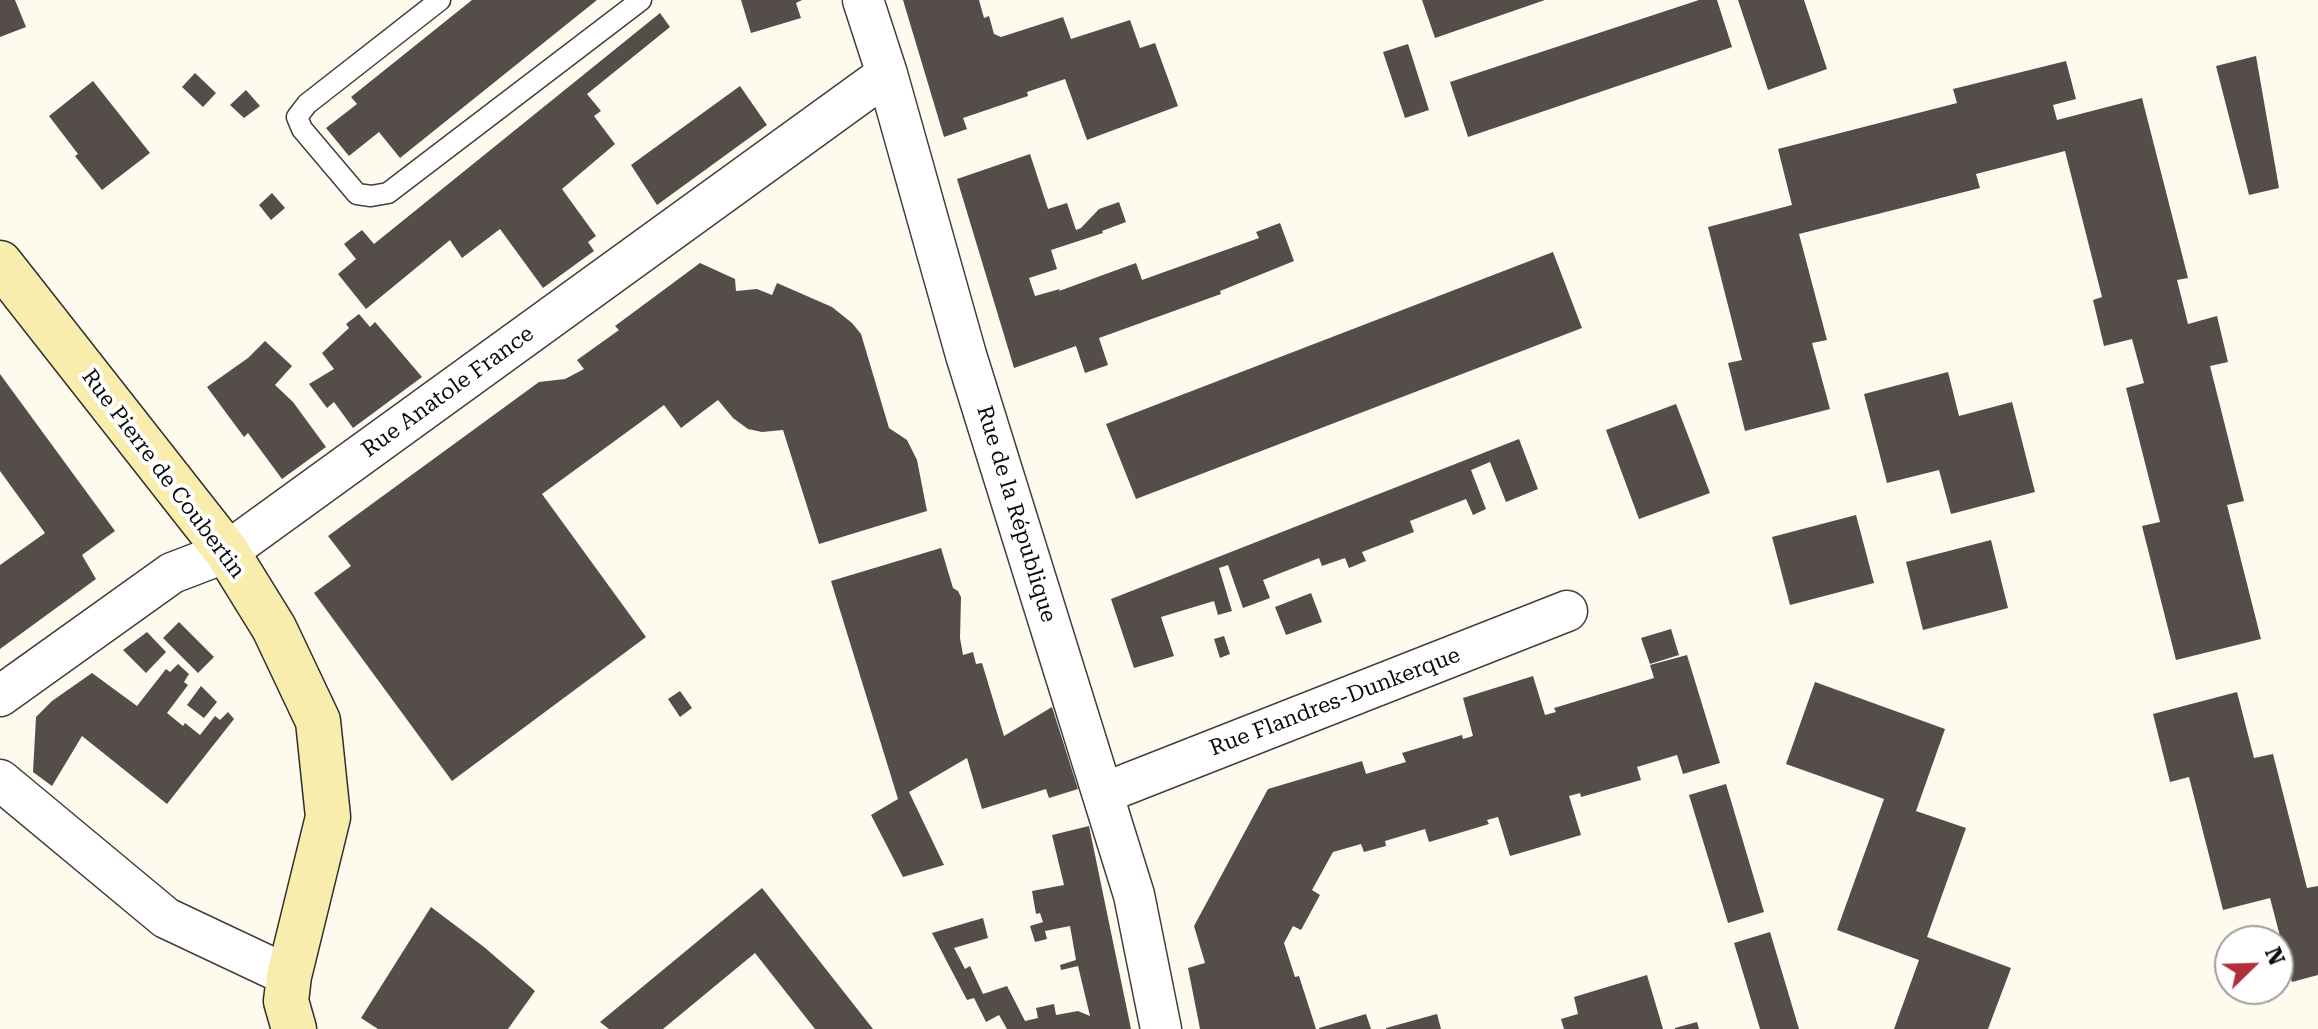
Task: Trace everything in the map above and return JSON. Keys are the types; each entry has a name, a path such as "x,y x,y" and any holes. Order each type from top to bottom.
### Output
{"street":[{"name":"Rue de la République","path":"863,0 887,74 966,355 1134,895 1161,1029"},
{"name":"Rue Anatole France","path":"0,696 172,573 227,552 887,74"},
{"name":"Rue Pierre de Coubertin","path":"0,263 227,552 274,628 318,721 328,817 289,976 286,1001 294,1029"},
{"name":"Rue Flandres-Dunkerque","path":"1104,793 1567,611"},
{"path":"0,780 166,918 289,976"}],"lane":[{"path":"440,0 307,104 297,117 302,129 357,194 371,196 388,193 641,0"}],"building":[{"path":"0,0 15,0 26,27 0,37"},
{"path":"472,0 597,0 400,158 379,132 349,156 326,128 357,104 351,97"},
{"path":"741,0 802,0 796,3 801,18 751,33"},
{"path":"903,0 979,0 984,18 989,16 994,34 1001,37 1063,17 1071,39 1130,20 1140,48 1155,43 1178,106 1087,140 1065,79 1027,92 1028,96 963,118 967,129 944,137"},
{"path":"1422,0 1545,0 1435,38"},
{"path":"1699,0 1717,0 1732,47 1468,137 1450,82"},
{"path":"1738,0 1804,0 1827,69 1768,90"},
{"path":"660,13 670,27 587,94 601,111 594,116 615,144 562,189 596,236 588,242 594,251 543,288 500,229 462,258 450,240 366,309 338,274 356,259 344,244 362,230 374,244"},
{"path":"1408,44 1429,110 1405,118 1383,52"},
{"path":"2256,56 2279,188 2249,195 2216,66"},
{"path":"2066,61 2076,99 2053,105 2057,120 2142,98 2188,278 2177,280 2188,324 2217,316 2228,362 2210,366 2244,501 2227,505 2261,639 2176,660 2142,526 2160,522 2126,388 2144,383 2132,339 2104,346 2093,300 2102,297 2065,151 1976,174 1980,188 1799,234 1827,340 1812,343 1830,409 1745,431 1728,363 1742,360 1708,227 1792,205 1778,149 1957,103 1953,89"},
{"path":"195,73 216,93 203,107 182,87"},
{"path":"93,81 150,153 102,190 49,116"},
{"path":"740,86 767,125 657,205 631,165"},
{"path":"246,90 260,106 244,118 230,105"},
{"path":"1030,154 1048,209 1067,203 1076,230 1099,209 1119,202 1126,222 1051,250 1057,269 1029,278 1035,296 1059,291 1136,263 1142,280 1259,238 1256,232 1280,223 1294,261 1220,291 1221,294 1099,338 1108,365 1085,373 1076,346 1014,368 957,179"},
{"path":"272,193 285,208 271,220 259,205"},
{"path":"1553,252 1582,328 1136,499 1106,424"},
{"path":"700,263 735,279 736,291 757,289 772,295 777,283 832,307 852,323 861,334 889,428 907,440 917,460 927,511 819,544 783,430 762,432 748,429 733,418 718,400 681,428 664,405 542,494 646,637 452,781 314,593 351,566 328,536 539,382 565,379 584,369 577,360 619,330 615,326"},
{"path":"359,314 370,327 375,322 422,377 353,428 334,402 327,408 309,384 334,369 322,353 349,328 346,324"},
{"path":"265,341 292,366 275,385 293,402 326,447 282,479 248,433 244,437 207,387 248,358"},
{"path":"1948,372 1959,416 2012,402 2035,492 1951,514 1939,470 1887,483 1864,394"},
{"path":"0,374 115,531 82,555 96,579 0,649 0,565 45,533 0,471"},
{"path":"1676,404 1710,493 1639,519 1606,430"},
{"path":"1519,439 1538,489 1506,502 1490,462 1471,470 1486,509 1473,515 1466,499 1410,521 1414,532 1362,552 1366,561 1349,568 1345,558 1322,566 1319,558 1263,580 1270,598 1243,608 1228,565 1219,568 1232,611 1218,615 1214,601 1161,617 1174,656 1134,668 1111,599"},
{"path":"1856,515 1874,583 1790,605 1772,537"},
{"path":"1991,540 2008,608 1923,630 1906,562"},
{"path":"941,548 953,588 961,597 960,638 963,655 973,652 976,664 982,663 1004,736 1052,707 1078,789 1049,798 1046,789 982,809 967,758 909,792 944,865 903,877 871,815 898,799 831,581"},
{"path":"1311,593 1322,622 1286,635 1275,607"},
{"path":"179,622 214,657 198,673 163,638"},
{"path":"1671,629 1679,655 1650,664 1641,638"},
{"path":"147,632 166,652 146,673 123,650"},
{"path":"1224,636 1230,654 1220,658 1214,639"},
{"path":"1687,655 1720,763 1683,774 1677,755 1637,767 1641,780 1581,797 1580,793 1569,796 1581,835 1510,856 1498,817 1487,820 1489,824 1429,842 1425,829 1385,841 1386,846 1364,852 1361,844 1333,852 1312,890 1320,895 1301,930 1293,926 1284,943 1295,977 1299,976 1316,1029 1200,1029 1188,968 1205,963 1194,926 1268,789 1362,761 1366,774 1406,762 1402,753 1462,735 1463,739 1473,736 1463,698 1533,676 1545,715 1556,712 1554,708 1654,678 1650,665"},
{"path":"178,664 189,674 184,682 188,685 167,713 200,735 215,716 220,720 228,712 234,719 167,804 82,736 52,786 33,772 36,717 52,701 92,673 137,706 166,669 170,672"},
{"path":"1815,682 1945,729 1916,811 1966,828 1927,937 2011,968 1988,1029 1894,1029 1919,960 1837,930 1884,799 1786,764"},
{"path":"201,686 217,702 204,718 187,705"},
{"path":"680,691 692,708 680,717 668,699"},
{"path":"2237,692 2254,758 2273,754 2307,888 2318,886 2318,975 2294,981 2294,925 2277,925 2270,898 2223,910 2189,777 2170,782 2153,714"},
{"path":"1726,784 1764,912 1728,923 1689,795"},
{"path":"1089,826 1131,1029 1007,1029 999,1015 986,1022 974,998 967,1000 932,933 983,918 988,938 954,948 965,969 970,966 983,994 1007,986 1025,1021 1038,1018 1036,1008 1054,1004 1056,1015 1078,1011 1090,1016 1078,966 1061,970 1060,965 1076,960 1070,926 1045,931 1047,939 1035,942 1030,926 1043,922 1040,913 1036,914 1032,891 1064,885 1052,835"},
{"path":"762,888 873,1029 815,1029 755,953 663,1029 609,1029 600,1022"},
{"path":"431,907 535,991 508,1029 378,1029 361,1018"},
{"path":"1770,932 1799,1029 1760,1029 1734,943"},
{"path":"1647,975 1663,1029 1564,1029 1561,1019 1578,1014 1574,997"},
{"path":"1366,1014 1371,1029 1319,1029 1319,1028"},
{"path":"1437,1014 1441,1029 1386,1029 1386,1028"},
{"path":"1697,1022 1699,1029 1675,1029 1675,1028"}]}
